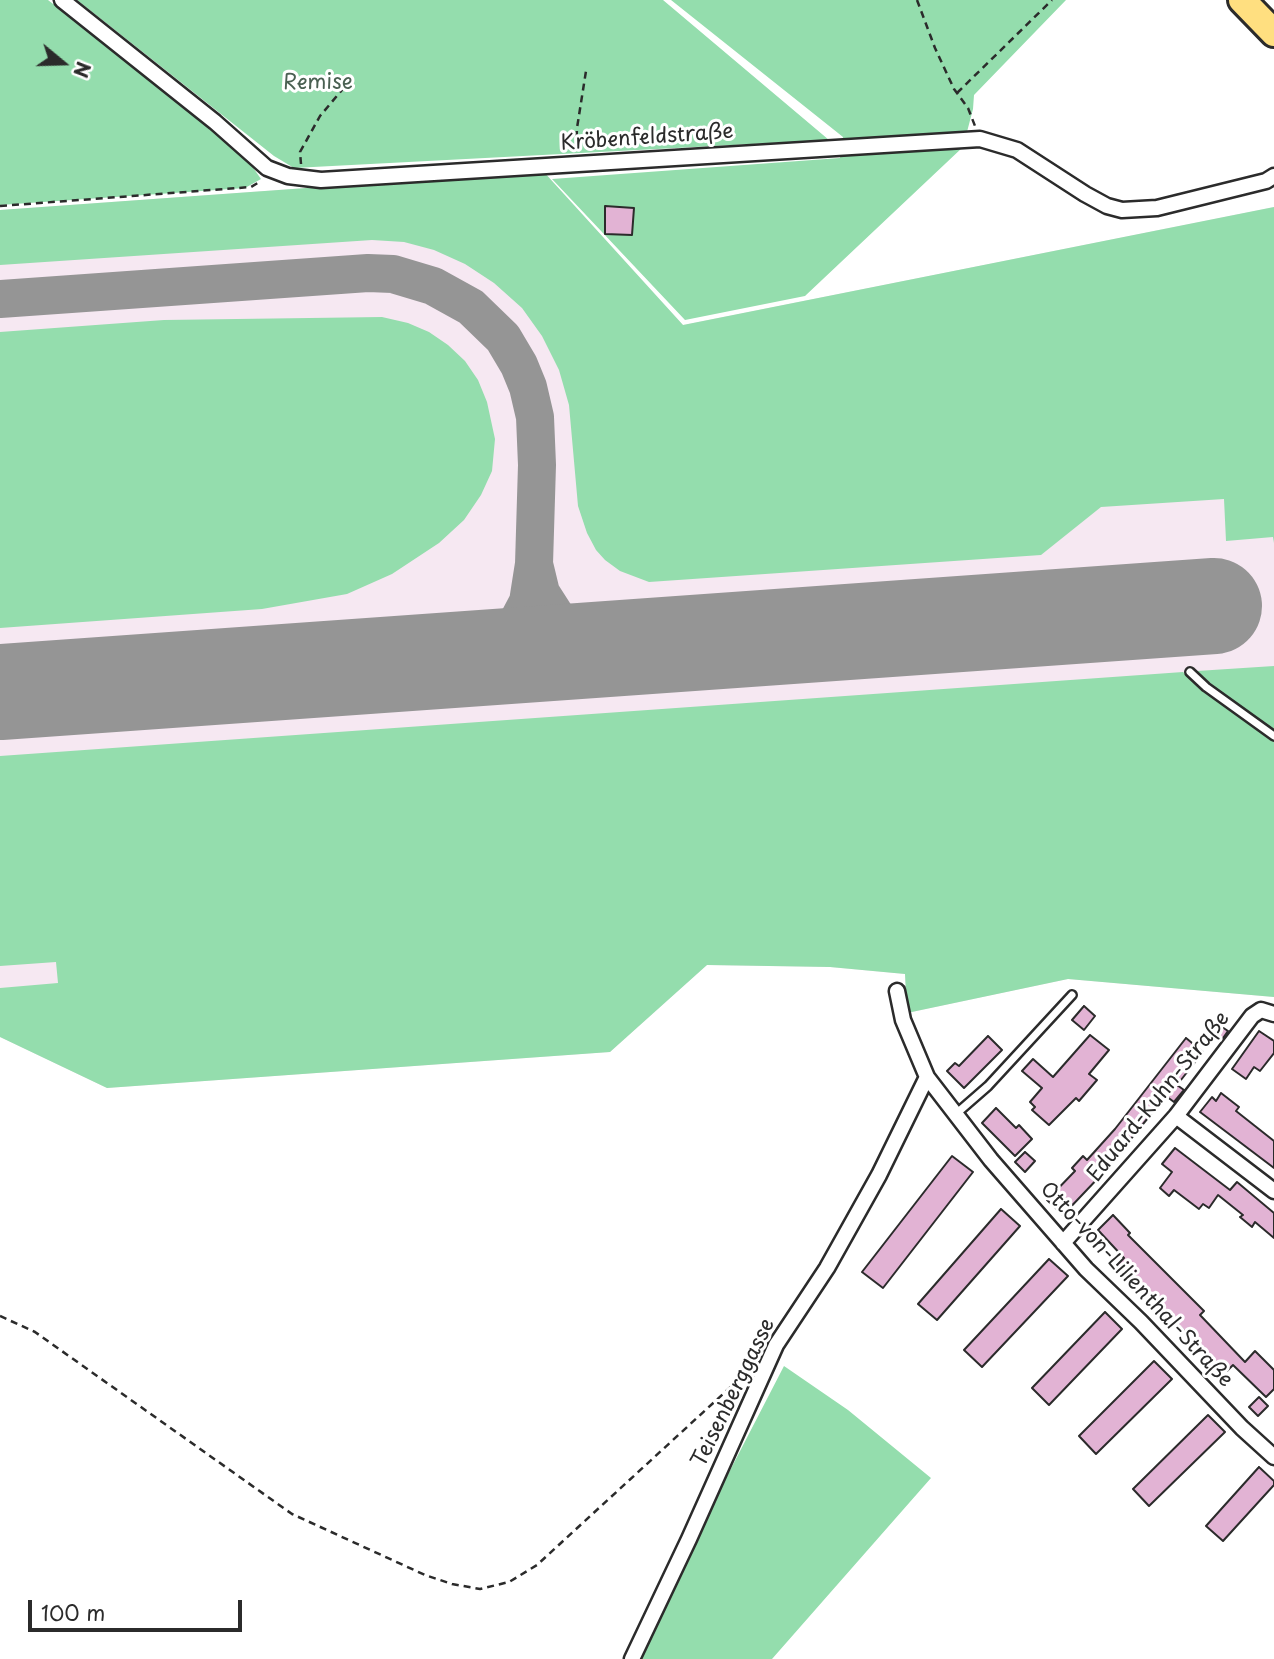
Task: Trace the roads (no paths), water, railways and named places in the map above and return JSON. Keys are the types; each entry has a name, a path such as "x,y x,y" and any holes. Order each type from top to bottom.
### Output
{"highway":[{"path":"1242,0 1274,33"}],"street":[{"name":"Kröbenfeldstraße","path":"62,0 215,122 267,168 288,176 321,180 980,139 1017,150 1085,194 1107,206 1122,210 1157,208 1266,181 1274,176"},
{"name":"Otto-von-Lilienthal-Straße","path":"897,991 903,1020 927,1077 957,1112 991,1160 1063,1244 1242,1428 1274,1457"},
{"name":"Eduard-Kuhn-Straße","path":"1063,1244 1176,1116 1252,1016 1268,1012"},
{"name":"Teisenberggasse","path":"632,1659 776,1345 834,1256 879,1175 927,1077"},
{"path":"1176,1116 1274,1191"}],"lane":[{"path":"1190,672 1206,687 1274,736"},
{"path":"957,1112 988,1086 1072,995"}],"park label":[{"name":"Remise","path":"318,83"}]}
